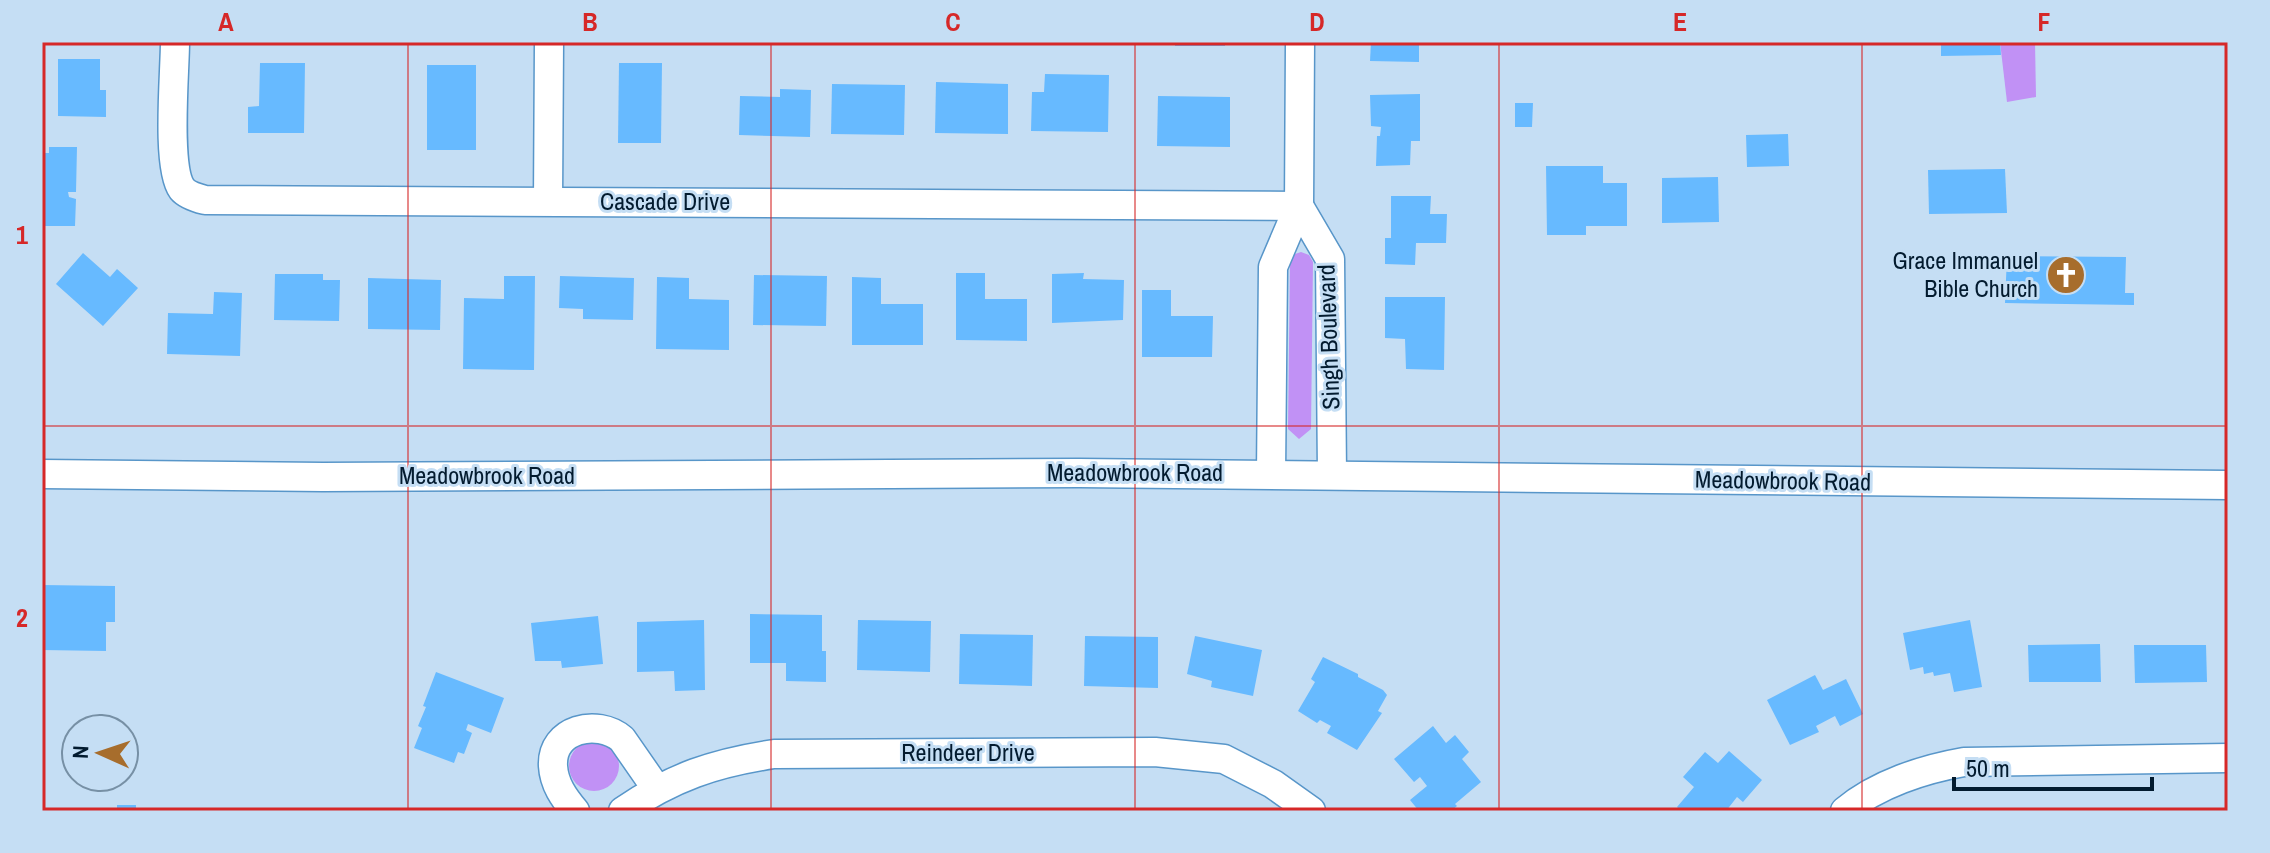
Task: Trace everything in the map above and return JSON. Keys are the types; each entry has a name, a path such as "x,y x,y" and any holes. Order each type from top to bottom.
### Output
{"street":[{"name":"Cascade Drive","path":"175,42 173,160 182,189 193,197 205,200 1299,206"},
{"path":"548,201 549,42"},
{"name":"Singh Boulevard","path":"1271,474 1273,267 1299,206 1300,42"},
{"name":"Singh Boulevard","path":"1299,206 1330,259 1332,475"},
{"name":"Meadowbrook Road","path":"42,474 323,477 1271,474 2228,485"},
{"path":"575,811 562,796 553,769 553,756 560,742 575,731 598,729 614,733 622,739 656,788"},
{"name":"Reindeer Drive","path":"623,811 656,788 714,765 774,754 1155,752 1224,759 1273,784 1311,811"},
{"path":"1845,811 1898,781 1941,766 1964,762 2228,758"}],"shaded area":[{"path":"2000,42 2035,42 2036,97 2007,102"},
{"path":"1301,252 1309,255 1313,262 1311,429 1299,439 1288,429 1290,262 1295,254"},
{"path":"584,742 604,742 618,756 618,776 604,790 584,790 570,776 570,756"}],"building":[{"path":"1175,42 1225,42 1225,46 1175,46"},
{"path":"1371,42 1419,42 1419,62 1370,61"},
{"path":"1941,42 2000,42 2001,55 1941,56"},
{"path":"58,59 100,59 100,90 106,90 106,117 58,116"},
{"path":"260,63 305,63 304,133 248,133 248,107 259,106"},
{"path":"619,63 662,63 661,143 618,143"},
{"path":"427,65 476,65 476,150 427,150"},
{"path":"1045,74 1109,75 1108,132 1031,131 1032,92 1044,92"},
{"path":"936,82 1008,84 1008,134 935,133"},
{"path":"832,84 905,85 904,135 831,134"},
{"path":"780,89 811,90 810,137 739,135 740,96 780,97"},
{"path":"1420,94 1420,141 1411,141 1410,165 1376,166 1377,136 1380,136 1381,127 1371,126 1370,95"},
{"path":"1158,96 1230,97 1230,147 1157,146"},
{"path":"1515,103 1533,103 1532,127 1515,127"},
{"path":"1788,134 1789,166 1747,167 1746,135"},
{"path":"49,147 77,147 76,192 68,192 69,197 76,199 75,226 42,226 42,153 49,153"},
{"path":"1546,166 1603,166 1603,183 1627,183 1627,226 1586,226 1586,235 1547,235"},
{"path":"2005,169 2007,213 1929,214 1928,170"},
{"path":"1718,177 1719,222 1662,223 1662,178"},
{"path":"1391,196 1431,196 1430,214 1447,214 1446,243 1416,243 1415,265 1385,264 1385,238 1391,238"},
{"path":"83,253 110,277 117,269 138,288 103,326 56,284"},
{"name":"Grace Immanuel Bible Church","path":"2007,256 2126,257 2125,293 2134,293 2134,305 2005,303"},
{"path":"956,273 985,273 985,299 1027,299 1027,341 956,340"},
{"path":"1084,273 1083,279 1124,280 1123,320 1052,323 1052,274"},
{"path":"275,274 323,274 323,280 340,280 339,321 274,320"},
{"path":"754,275 827,276 826,326 753,325"},
{"path":"504,276 535,276 534,370 463,369 464,298 504,299"},
{"path":"560,276 634,278 633,320 583,319 583,309 559,308"},
{"path":"657,277 689,278 689,299 729,300 729,350 656,349"},
{"path":"852,277 881,278 881,304 923,304 923,345 852,345"},
{"path":"368,278 441,280 440,330 368,329"},
{"path":"1142,290 1171,290 1171,316 1213,316 1212,357 1142,357"},
{"path":"214,292 242,293 240,356 167,354 168,313 213,314"},
{"path":"1385,297 1445,297 1444,370 1406,369 1405,339 1385,338"},
{"path":"42,585 115,586 115,622 106,622 106,651 42,650"},
{"path":"750,614 822,615 826,682 786,681 786,663 750,663"},
{"path":"598,616 603,664 562,668 561,661 535,661 531,623"},
{"path":"704,620 705,690 675,691 674,671 637,672 637,622"},
{"path":"858,620 931,621 930,672 857,670"},
{"path":"1970,620 1982,687 1954,692 1950,673 1934,676 1933,672 1924,674 1923,667 1910,670 1903,633"},
{"path":"960,634 1033,635 1032,686 959,684"},
{"path":"1085,636 1158,637 1158,688 1084,686"},
{"path":"1195,636 1262,650 1253,696 1211,687 1212,681 1187,674"},
{"path":"2100,644 2101,682 2029,682 2028,645"},
{"path":"2134,645 2206,645 2207,682 2135,683"},
{"path":"1323,657 1358,674 1358,677 1387,695 1378,711 1382,713 1357,750 1327,733 1331,726 1320,720 1317,723 1298,711 1315,682 1311,679"},
{"path":"436,672 504,698 491,733 468,724 466,730 472,733 464,754 458,752 454,763 414,748 422,728 418,726 426,707 423,706"},
{"path":"1815,675 1823,690 1846,679 1863,714 1840,726 1835,716 1816,726 1819,732 1790,745 1767,700"},
{"path":"1433,726 1446,743 1455,735 1469,752 1462,759 1481,782 1451,811 1419,811 1410,800 1427,786 1420,777 1414,782 1394,759"},
{"path":"1729,751 1762,780 1743,802 1737,797 1726,811 1681,811 1677,807 1694,787 1683,777 1705,752 1718,763"},
{"path":"117,805 136,805 136,811 117,811"}],"place":[{"name":"Grace Immanuel Bible Church","path":"2066,275"}]}
